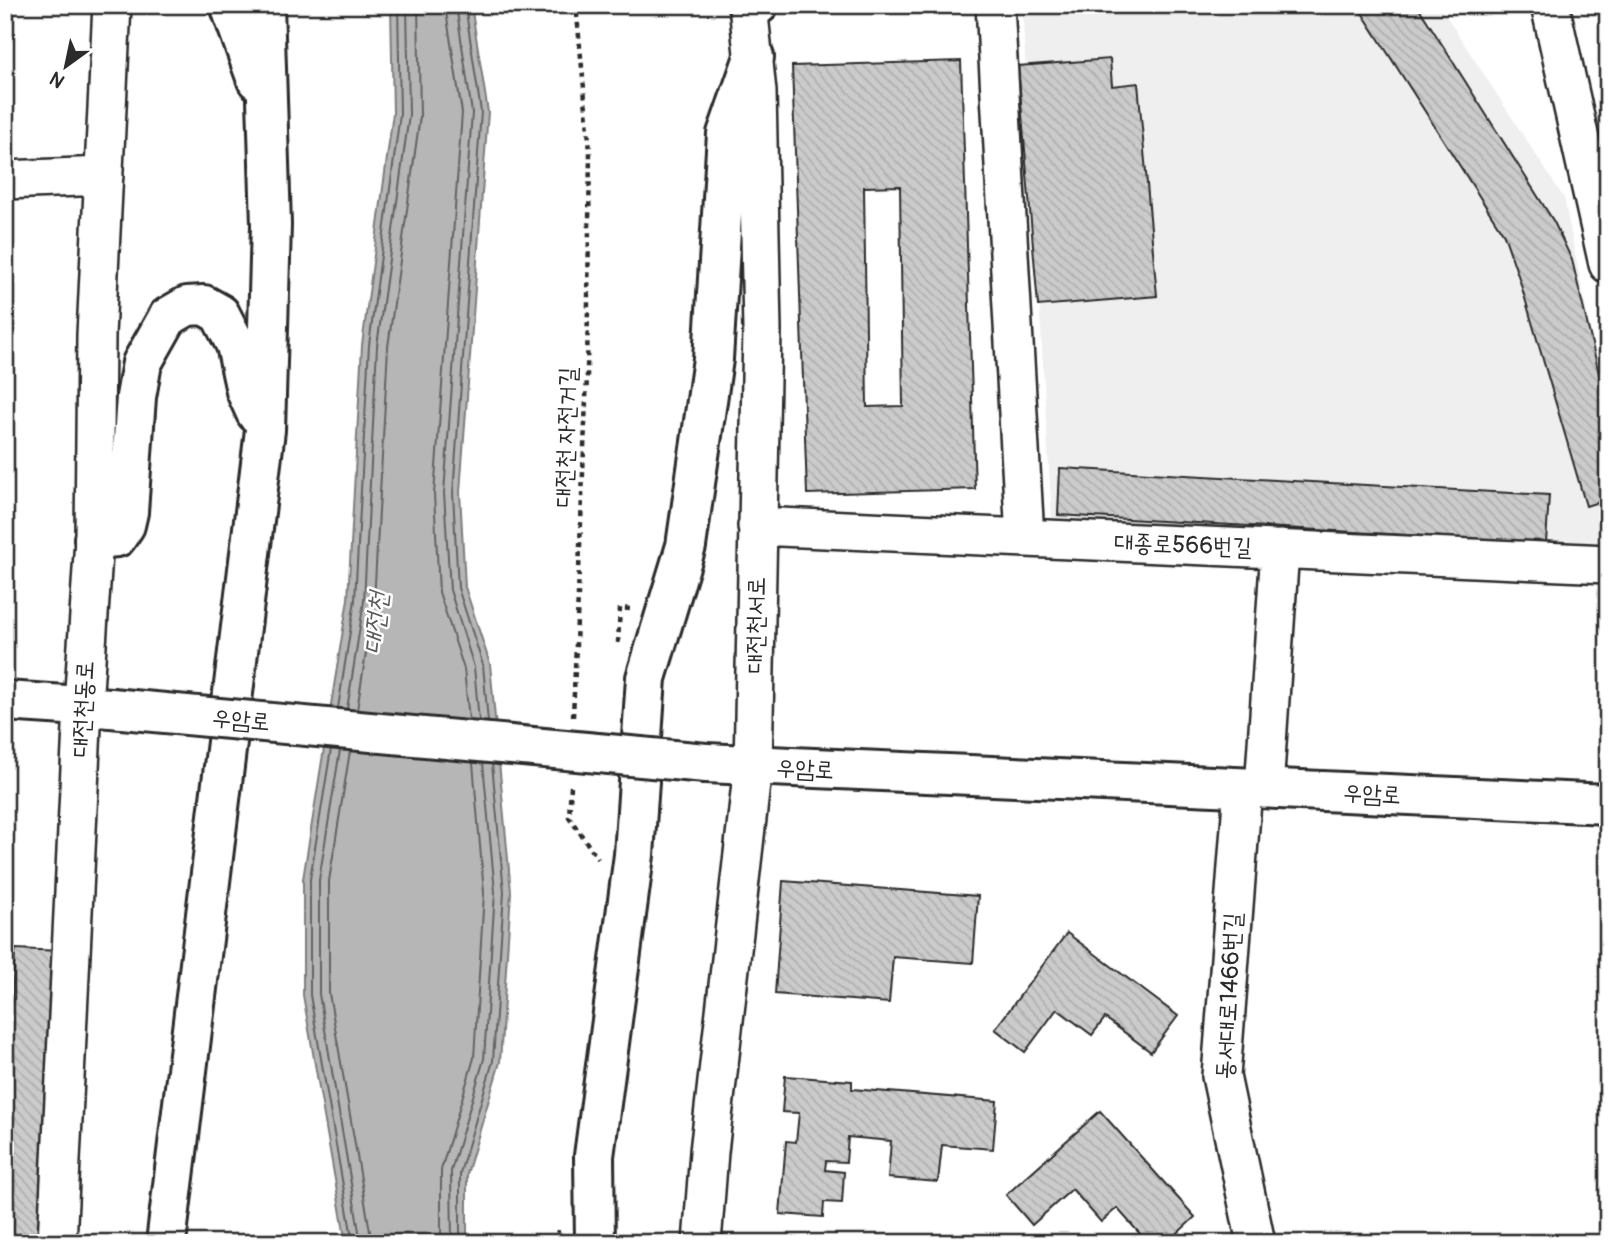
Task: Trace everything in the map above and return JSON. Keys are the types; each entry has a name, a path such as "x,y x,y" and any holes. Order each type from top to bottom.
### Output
{"main road":[{"path":"230,5 269,115"},
{"path":"166,1243 265,430 271,225 264,5"},
{"path":"595,1243 594,1156 634,855 646,678 686,546 713,359 727,134 754,57"},
{"path":"94,538 117,537 125,525 136,397 142,363 168,317 187,306 204,304 220,314 236,345 246,391 265,430"},
{"name":"우암로","path":"5,701 97,707 706,763 1608,804"},
{"path":"594,1156 609,1243"}],"street":[{"name":"대전천동로","path":"57,1243 97,707 94,538 96,335 112,5"},
{"path":"995,5 1025,538"},
{"path":"1550,5 1608,264"},
{"name":"대전천서로","path":"702,1243 709,1152 753,766 762,330 757,92 751,6"},
{"path":"5,180 104,176"},
{"name":"대종로566번길","path":"757,526 1608,564"},
{"name":"동서대로1466번길","path":"1256,1243 1221,1076 1280,549"}],"path":[{"name":"대전천 자전거길","path":"573,721 587,375 590,151 576,5"},
{"path":"571,776 569,817 600,861"}],"shaded area":[{"path":"1022,5 1439,5 1564,198 1608,419 1608,563 1052,521"}],"water":[{"name":"대전천","path":"391,5 471,5 488,112 460,492 465,587 490,664 511,892 500,1062 467,1174 467,1243 346,1243 303,995 303,879 348,599 362,345 393,113"}],"building":[{"path":"1357,5 1417,5 1554,222 1572,260 1608,411 1608,499 1586,506 1504,235"},
{"path":"1110,59 1112,86 1138,83 1157,296 1038,306 1018,66"},
{"path":"961,61 975,489 807,494 792,66","holes":["900,186 903,406 867,407 864,187"]},
{"path":"1060,468 1549,495 1546,543 1058,515"},
{"path":"783,881 978,896 973,963 893,957 889,1003 775,994"},
{"path":"1067,933 1178,1016 1151,1052 1105,1018 1092,1035 1057,1009 1025,1052 995,1029"},
{"path":"15,949 62,951 50,1243 5,1243 5,1110"},
{"path":"785,1076 852,1081 852,1089 997,1101 993,1149 942,1145 938,1182 888,1178 891,1141 848,1137 846,1162 826,1161 825,1170 844,1172 842,1203 824,1202 823,1217 780,1214 786,1141 796,1142 799,1113 782,1112"},
{"path":"1100,1111 1195,1217 1167,1243 1148,1243 1117,1208 1101,1222 1072,1189 1032,1225 1006,1195"}]}
